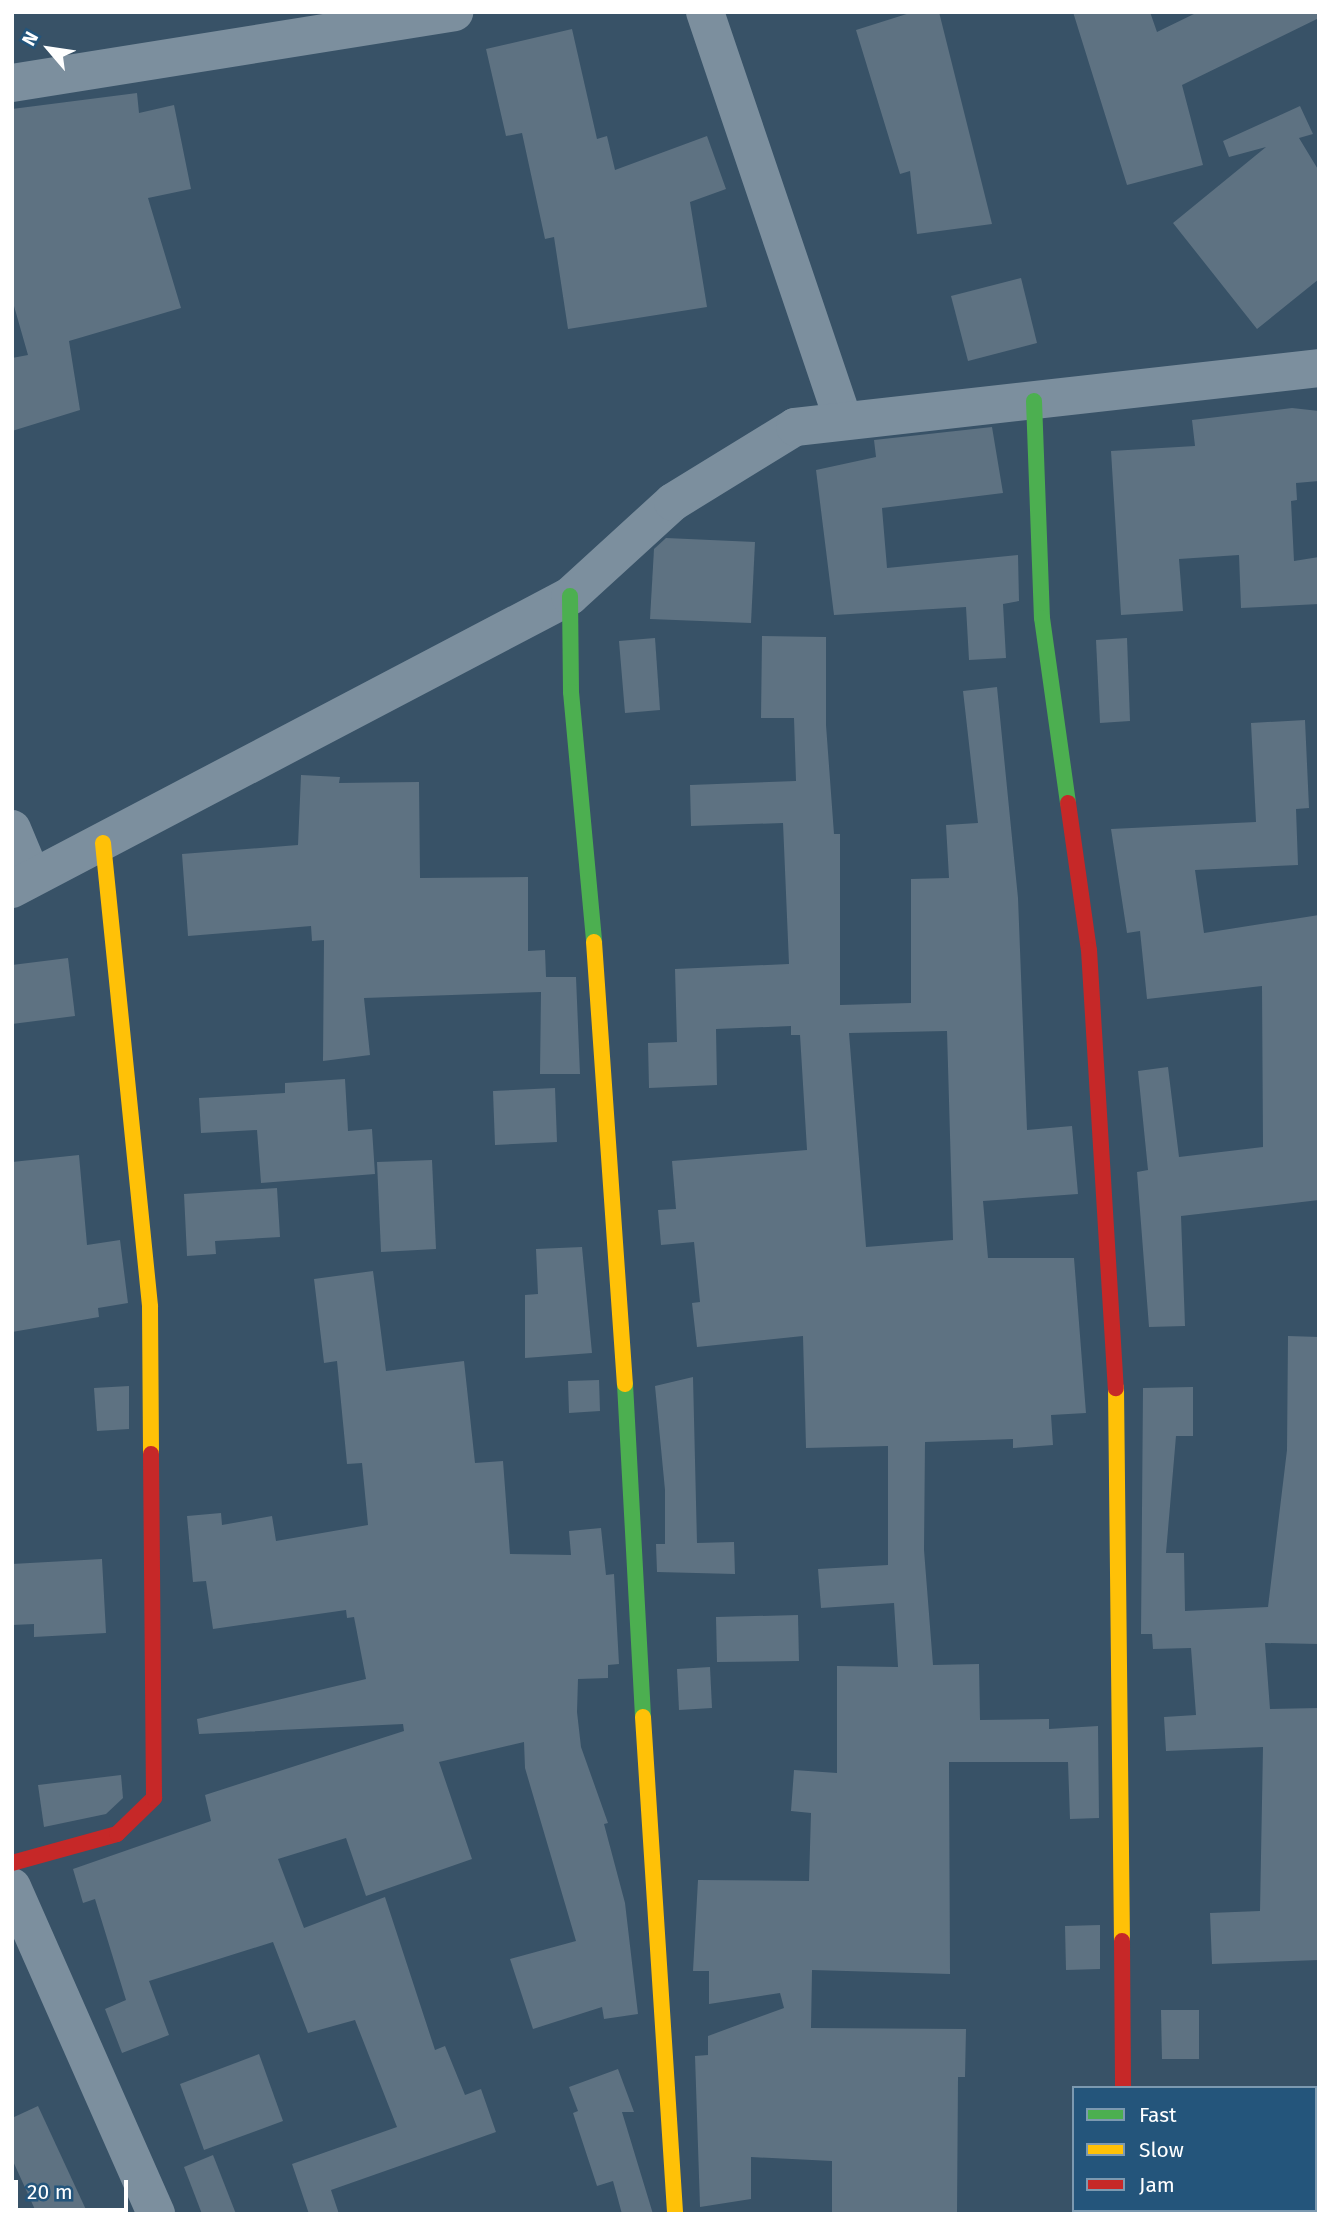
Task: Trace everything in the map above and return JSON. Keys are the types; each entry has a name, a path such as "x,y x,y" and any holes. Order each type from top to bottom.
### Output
{"street":[{"path":"12,83 454,12"},
{"path":"705,12 844,419"},
{"path":"12,829 22,883 103,843 570,596 673,502 795,427 844,419 1034,401 1319,368"},
{"path":"1034,401 1042,618 1089,950 1116,1338 1123,2086"},
{"path":"570,596 571,692 611,1120 668,2169 675,2214"},
{"path":"12,1863 117,1834 154,1798 150,1307 103,843"},
{"path":"12,1887 156,2214"}],"building":[{"path":"913,12 939,12 992,224 917,234 910,171 900,174 856,30"},
{"path":"1073,12 1150,12 1157,32 1198,12 1319,12 1319,18 1182,85 1203,165 1127,185"},
{"path":"572,29 597,139 607,136 615,170 707,136 726,189 690,202 707,307 568,329 554,237 545,239 522,133 506,136 486,49"},
{"path":"137,93 139,113 174,105 191,189 148,198 181,308 69,341 80,410 12,431 12,358 28,355 12,299 12,109"},
{"path":"1300,106 1313,134 1299,138 1319,171 1319,279 1257,329 1173,223 1266,147 1229,157 1223,141"},
{"path":"1021,278 1037,343 968,361 951,296"},
{"path":"1292,408 1319,411 1319,481 1296,483 1297,500 1291,501 1294,561 1319,557 1319,604 1241,608 1239,555 1179,559 1183,611 1121,615 1111,451 1195,446 1192,420"},
{"path":"992,427 1003,493 882,508 887,568 1018,555 1019,601 1003,604 1006,658 969,660 966,607 834,615 816,470 876,457 874,440"},
{"path":"666,538 755,542 751,623 650,619 654,549"},
{"path":"762,636 826,637 826,725 834,834 840,834 840,1005 911,1003 911,879 949,878 946,825 978,823 963,691 997,687 1018,898 1027,1130 1072,1126 1078,1194 983,1201 988,1258 1074,1258 1086,1413 1051,1415 1053,1445 1013,1448 1013,1439 925,1442 924,1550 933,1665 979,1664 980,1720 1049,1719 1049,1729 1098,1726 1099,1818 1070,1819 1068,1762 949,1762 950,1974 812,1970 811,2028 966,2029 965,2077 958,2077 957,2214 832,2214 832,2161 751,2157 751,2199 700,2207 695,2056 708,2055 708,2036 784,2008 780,1993 709,2004 709,1971 693,1971 698,1880 809,1881 811,1813 791,1811 794,1770 837,1773 837,1666 898,1667 894,1603 821,1608 818,1569 888,1565 888,1446 806,1448 803,1336 697,1347 692,1303 700,1302 694,1242 661,1245 658,1210 676,1209 672,1161 807,1150 800,1035 791,1035 791,1026 716,1029 717,1085 649,1088 648,1043 677,1042 675,969 789,964 783,823 691,826 690,785 796,781 794,718 761,718","holes":["947,1031 953,1240 866,1247 849,1033"]},
{"path":"655,638 660,710 625,713 619,641"},
{"path":"1127,638 1130,721 1100,723 1096,640"},
{"path":"1305,720 1309,808 1296,809 1298,865 1195,870 1204,933 1319,915 1319,1200 1181,1216 1185,1326 1149,1327 1137,1172 1148,1170 1138,1071 1168,1067 1179,1157 1263,1147 1262,986 1147,999 1140,931 1127,933 1111,829 1256,822 1251,723"},
{"path":"301,775 340,777 339,783 419,782 420,878 528,877 528,951 545,950 546,977 576,977 580,1074 540,1074 541,992 364,998 370,1055 323,1061 324,940 312,941 311,926 188,936 182,854 298,845"},
{"path":"68,958 75,1016 12,1024 12,965"},
{"path":"345,1079 348,1131 372,1129 375,1174 261,1183 257,1130 201,1133 199,1098 285,1093 285,1083"},
{"path":"555,1088 557,1142 495,1145 493,1091"},
{"path":"79,1155 87,1245 120,1240 128,1303 98,1308 99,1317 12,1332 12,1162"},
{"path":"432,1160 436,1249 381,1252 377,1162"},
{"path":"277,1188 280,1237 215,1241 216,1254 187,1256 184,1194"},
{"path":"582,1247 592,1353 525,1358 525,1295 538,1294 536,1249"},
{"path":"373,1271 386,1371 464,1361 475,1463 503,1461 510,1554 571,1555 569,1531 601,1528 606,1575 614,1574 619,1664 608,1665 608,1678 578,1679 577,1712 581,1747 608,1823 604,1824 625,1903 638,2014 604,2019 602,2007 533,2029 510,1959 576,1941 525,1768 524,1742 439,1762 472,1859 366,1896 346,1838 278,1859 304,1928 385,1897 435,2050 445,2046 465,2095 481,2089 496,2132 331,2190 339,2214 309,2214 292,2164 397,2127 355,2020 308,2033 273,1942 149,1981 169,2035 122,2053 105,2009 126,2000 95,1899 83,1903 73,1869 211,1821 205,1795 404,1731 403,1724 199,1734 197,1719 366,1679 354,1617 347,1618 346,1610 213,1629 206,1581 193,1582 187,1516 221,1513 222,1525 272,1516 276,1541 368,1525 362,1463 347,1464 337,1361 324,1363 314,1279"},
{"path":"1288,1336 1319,1337 1319,1644 1265,1643 1270,1709 1319,1708 1319,1960 1212,1964 1210,1913 1260,1911 1263,1747 1166,1751 1164,1717 1196,1715 1191,1648 1153,1649 1152,1634 1141,1634 1143,1388 1193,1387 1193,1436 1176,1436 1166,1553 1184,1553 1185,1611 1268,1607 1287,1450"},
{"path":"693,1377 697,1543 734,1542 735,1574 657,1572 656,1544 665,1544 665,1490 655,1386"},
{"path":"599,1380 600,1411 569,1413 568,1381"},
{"path":"129,1386 129,1429 97,1431 94,1388"},
{"path":"102,1559 106,1633 34,1637 34,1624 12,1625 12,1564"},
{"path":"798,1615 799,1661 717,1662 716,1617"},
{"path":"710,1667 712,1708 679,1710 677,1669"},
{"path":"121,1775 123,1798 106,1814 44,1827 38,1785"},
{"path":"1100,1925 1100,1969 1066,1970 1065,1926"},
{"path":"1161,2010 1199,2010 1199,2059 1162,2059"},
{"path":"259,2054 283,2121 204,2150 180,2084"},
{"path":"618,2069 634,2112 622,2112 653,2214 622,2214 613,2181 597,2186 573,2113 578,2111 569,2087"},
{"path":"38,2106 88,2214 37,2214 12,2159 12,2118"},
{"path":"213,2155 236,2214 202,2214 184,2167"}],"traffic: fast":[{"path":"1034,401 1042,618 1068,803"},
{"path":"570,596 571,692 594,942"},
{"path":"625,1384 643,1717"}],"traffic: slow":[{"path":"103,843 150,1307 151,1454"},
{"path":"594,942 625,1384"},
{"path":"1116,1388 1122,1941"},
{"path":"643,1717 675,2214"}],"traffic: jam":[{"path":"1068,803 1089,950 1116,1388"},
{"path":"12,1863 117,1834 154,1798 151,1454"},
{"path":"1122,1941 1123,2086"}]}
